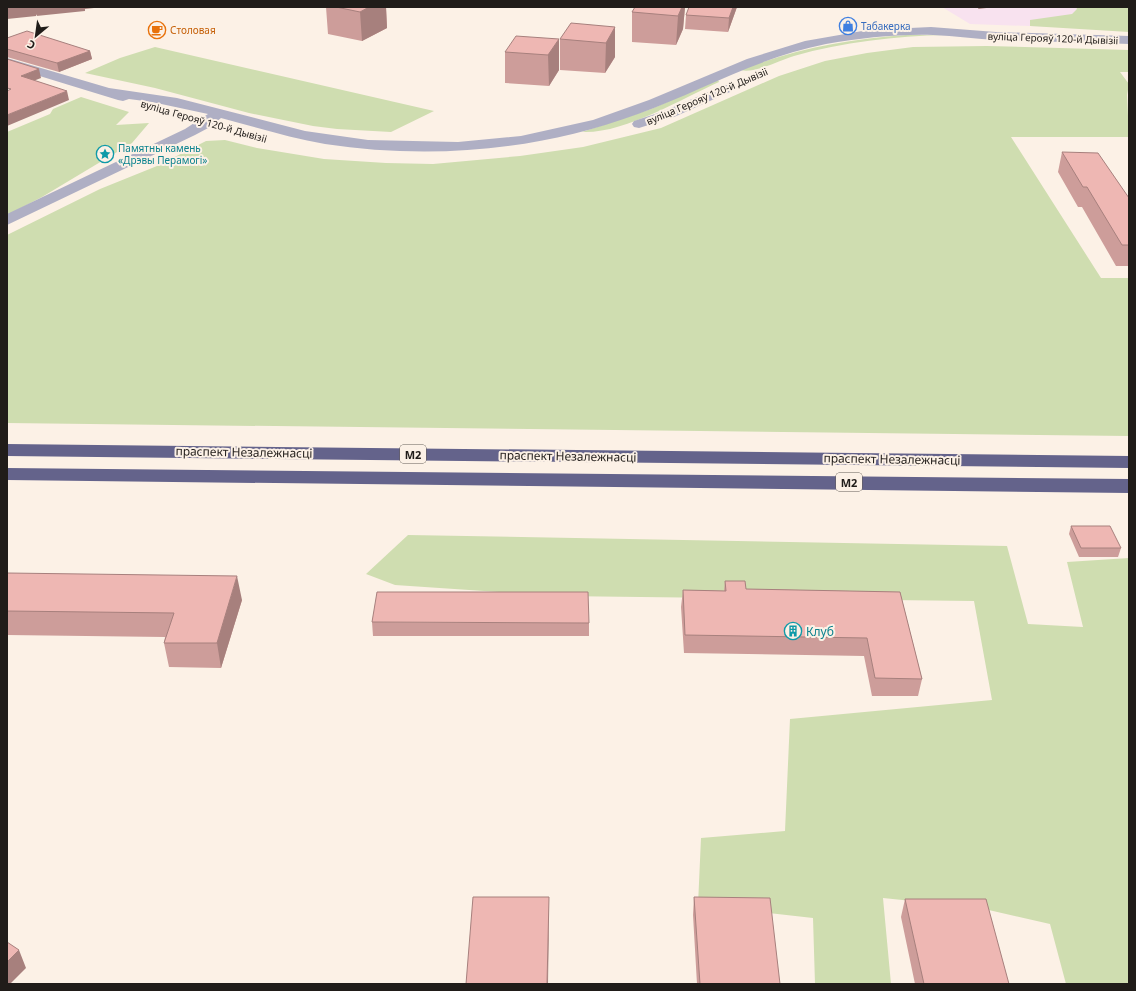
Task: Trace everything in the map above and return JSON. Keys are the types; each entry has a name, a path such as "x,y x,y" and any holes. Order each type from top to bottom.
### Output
{"highway":[{"name":"праспект Незалежнасці","path":"7,450 1129,462"},
{"name":"праспект Незалежнасці","path":"7,474 1129,486"}],"street":[{"name":"вуліца Герояў 120-й Дывізіі","path":"110,92 176,102 269,127 322,138 377,145 428,146 504,142 550,135 605,121 654,103 744,64 807,45 847,38 899,33 950,32 977,35 1129,40"},
{"name":"вуліца Герояў 120-й Дывізіі","path":"761,73 795,60 836,50 898,42 956,40 977,35"},
{"name":"вуліца Герояў 120-й Дывізіі","path":"7,62 110,92 148,107 224,129"},
{"name":"вуліца Герояў 120-й Дывізіі","path":"253,137 322,149 360,152 432,154 498,150 566,141 621,129 669,114 737,83"},
{"path":"7,220 218,113"}],"shaded area":[{"path":"942,7 1076,7 1085,28 970,24"}],"green space":[{"path":"1076,7 1129,7 1129,32 1030,26 1030,20 1072,14 1077,9"},
{"path":"906,35 946,35 888,38 850,43 794,56 753,70 741,70 781,56 822,46 864,39"},
{"path":"987,46 1129,50 1129,72 1120,72 1129,84 1127,95 1129,137 1011,137 1101,278 1129,278 1129,436 7,423 7,235 100,189 157,166 206,141 225,140 257,148 324,159 386,163 433,164 520,156 583,147 661,128 779,76 825,61 867,53 913,47"},
{"path":"155,47 434,111 391,132 337,129 313,126 249,113 155,88 85,73 120,58"},
{"path":"718,80 719,82 634,122 598,131 582,132 651,109"},
{"path":"81,97 129,112 116,125 149,123 132,143 42,197 7,215 7,132 50,114 53,109"},
{"path":"408,535 1007,546 1028,624 1083,627 1067,562 1129,558 1129,984 1066,984 1050,924 980,908 883,898 891,984 815,984 813,918 698,905 701,838 785,831 790,719 992,700 974,601 559,596 395,585 366,574"}],"building":[{"path":"336,7 369,7 360,12"},
{"path":"635,7 682,7 678,16 632,12"},
{"path":"689,7 733,7 729,18 686,15"},
{"path":"571,23 615,27 606,43 560,39"},
{"path":"27,31 90,51 57,63 7,49 7,38"},
{"path":"516,36 559,39 548,55 505,52"},
{"path":"7,59 39,69 21,76 67,91 7,115 7,91 11,89 7,88"},
{"path":"1062,152 1098,153 1129,198 1129,245 1122,245 1087,187 1083,187"},
{"path":"1071,526 1110,526 1121,548 1081,548"},
{"path":"7,573 237,576 217,643 164,643 174,613 7,611"},
{"name":"Клуб","path":"725,581 745,581 746,589 900,592 922,679 875,678 867,638 685,635 683,590 726,591"},
{"path":"377,592 588,592 589,623 372,622"},
{"path":"473,897 549,897 547,984 466,984"},
{"path":"694,897 770,898 780,984 700,984"},
{"path":"905,899 986,899 1009,984 924,984"},
{"path":"7,942 19,950 7,962"}],"place":[{"name":"Табакерка","path":"848,26"},
{"name":"Столовая","path":"157,30"},
{"name":"Памятны камень «Дрэвы Перамогі»","path":"105,154"},
{"name":"Клуб","path":"793,631"}]}
